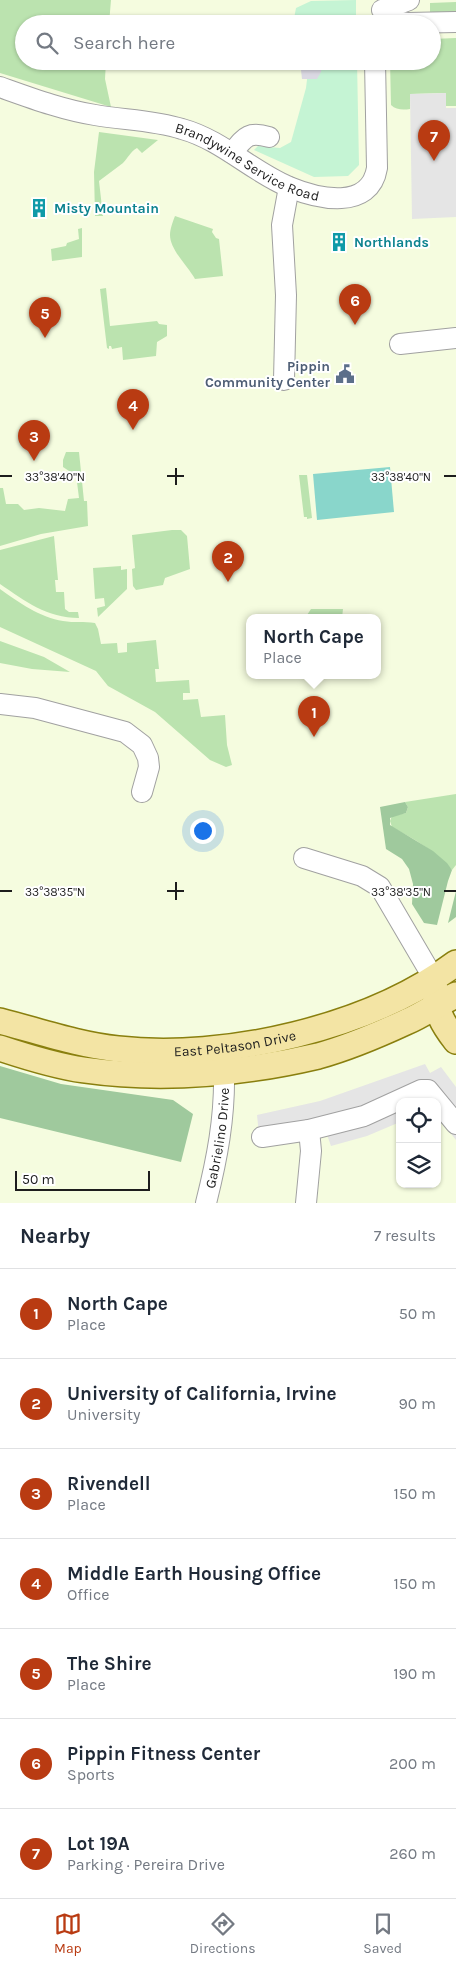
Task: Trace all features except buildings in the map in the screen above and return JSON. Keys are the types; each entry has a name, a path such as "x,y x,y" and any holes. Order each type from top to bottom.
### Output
{"main road":[{"name":"East Peltason Drive","path":"0,1021 70,1040 117,1049 170,1052 221,1050 311,1030 356,1016 434,979 456,963"},
{"path":"434,979 449,998 445,1026 456,1041"},
{"name":"East Peltason Drive","path":"0,1048 82,1070 133,1075 171,1076 224,1072 268,1066 319,1055 407,1022 449,998"}],"street":[{"path":"382,13 409,0"},
{"path":"441,22 456,22"},
{"name":"Brandywine Service Road","path":"0,87 76,111 182,129 205,137 289,187 313,195 333,198 352,197 364,193 375,180 377,168 375,70"},
{"path":"232,153 244,138 249,135 258,134 269,137"},
{"path":"284,380 286,295 282,225 289,187"},
{"path":"400,344 456,338"},
{"path":"0,704 35,708 125,732 142,745 148,758 149,767 142,792"},
{"path":"304,858 362,876 380,887 434,979"},
{"name":"Gabrielino Drive","path":"206,1203 218,1152 224,1093 224,1072"},
{"path":"262,1137 309,1130 367,1114 421,1090 428,1090 456,1124"},
{"path":"306,1203 311,1151 309,1130"}],"shaded area":[{"path":"0,0 456,0 456,1203 0,1203"},
{"path":"356,0 356,15 295,15 296,8 311,1"},
{"path":"301,70 321,70 317,79 302,79"},
{"path":"308,70 357,70 359,165 348,176 314,177 254,150 258,146 280,148 291,142 306,88"},
{"path":"446,93 446,108 456,108 456,217 412,219 410,94"},
{"path":"390,467 394,512 317,520 313,474"},
{"path":"425,1064 430,1073 441,1067 456,1087 456,1140 441,1121 441,1098 396,1098 396,1124 367,1136 331,1146 326,1132 260,1144 257,1115 320,1101"}],"green space":[{"path":"0,0 111,0 110,15 15,15 15,70 106,70 105,79 111,107 0,73"},
{"path":"456,2 456,13 430,14 430,3"},
{"path":"456,38 456,106 446,106 446,93 410,94 410,109 395,108 391,105 390,70 441,70 441,39"},
{"path":"99,132 158,140 142,153 137,148 123,163 99,181 103,216 95,216 94,172"},
{"path":"175,216 213,229 212,232 219,239 223,276 195,279 176,252 171,241 170,230"},
{"path":"82,228 82,257 52,261 51,249 66,246 67,243 79,239 78,229"},
{"path":"106,288 110,326 157,321 159,324 167,325 167,336 157,342 156,356 123,360 122,347 112,349 109,346 109,349 107,348 100,289"},
{"path":"66,452 79,452 84,501 87,501 88,526 41,534 0,546 0,488 3,488 6,504 18,504 24,510 39,508 65,511 68,499 79,498 76,474 69,475 69,471 63,467"},
{"path":"299,475 307,475 312,518 307,519 307,517 304,517"},
{"path":"181,530 187,536 190,569 165,578 163,585 136,590 133,586 132,569 135,568 132,535"},
{"path":"54,536 58,580 55,580 56,592 64,592 65,609 69,612 78,612 79,618 47,612 0,584 0,550"},
{"path":"121,566 121,570 127,569 127,589 98,617 97,608 105,606 104,598 95,599 93,568"},
{"path":"0,589 46,617 67,622 95,623 101,644 117,643 118,653 127,652 127,643 156,640 159,669 155,669 156,682 189,680 190,693 183,693 183,700 198,699 201,717 225,715 227,745 232,765 226,767 210,760 155,712 108,686 96,671 0,627"},
{"path":"311,609 343,609 342,614 308,614"},
{"path":"0,641 44,657 70,672 32,669 0,663"},
{"path":"456,794 456,865 452,870 432,851 392,827 390,821 392,816 406,813 408,807 405,802"},
{"path":"405,802 408,807 406,813 390,818 390,825 433,851 452,870 437,925 424,923 412,904 413,884 409,869 402,859 386,849 380,807"},
{"path":"456,891 456,917 448,923"},
{"path":"0,1066 61,1084 173,1100 193,1114 181,1162 0,1118"}],"place":[{"name":"Lot 19A","path":"434,161"},
{"name":"Misty Mountain","path":"39,208"},
{"name":"Northlands","path":"339,242"},
{"name":"Pippin Fitness Center","path":"355,325"},
{"name":"The Shire","path":"45,338"},
{"name":"Pippin Community Center","path":"345,374"},
{"name":"Middle Earth Housing Office","path":"133,430"},
{"name":"Rivendell","path":"34,461"},
{"name":"University of California, Irvine","path":"228,582"},
{"name":"North Cape","path":"314,737"}]}
